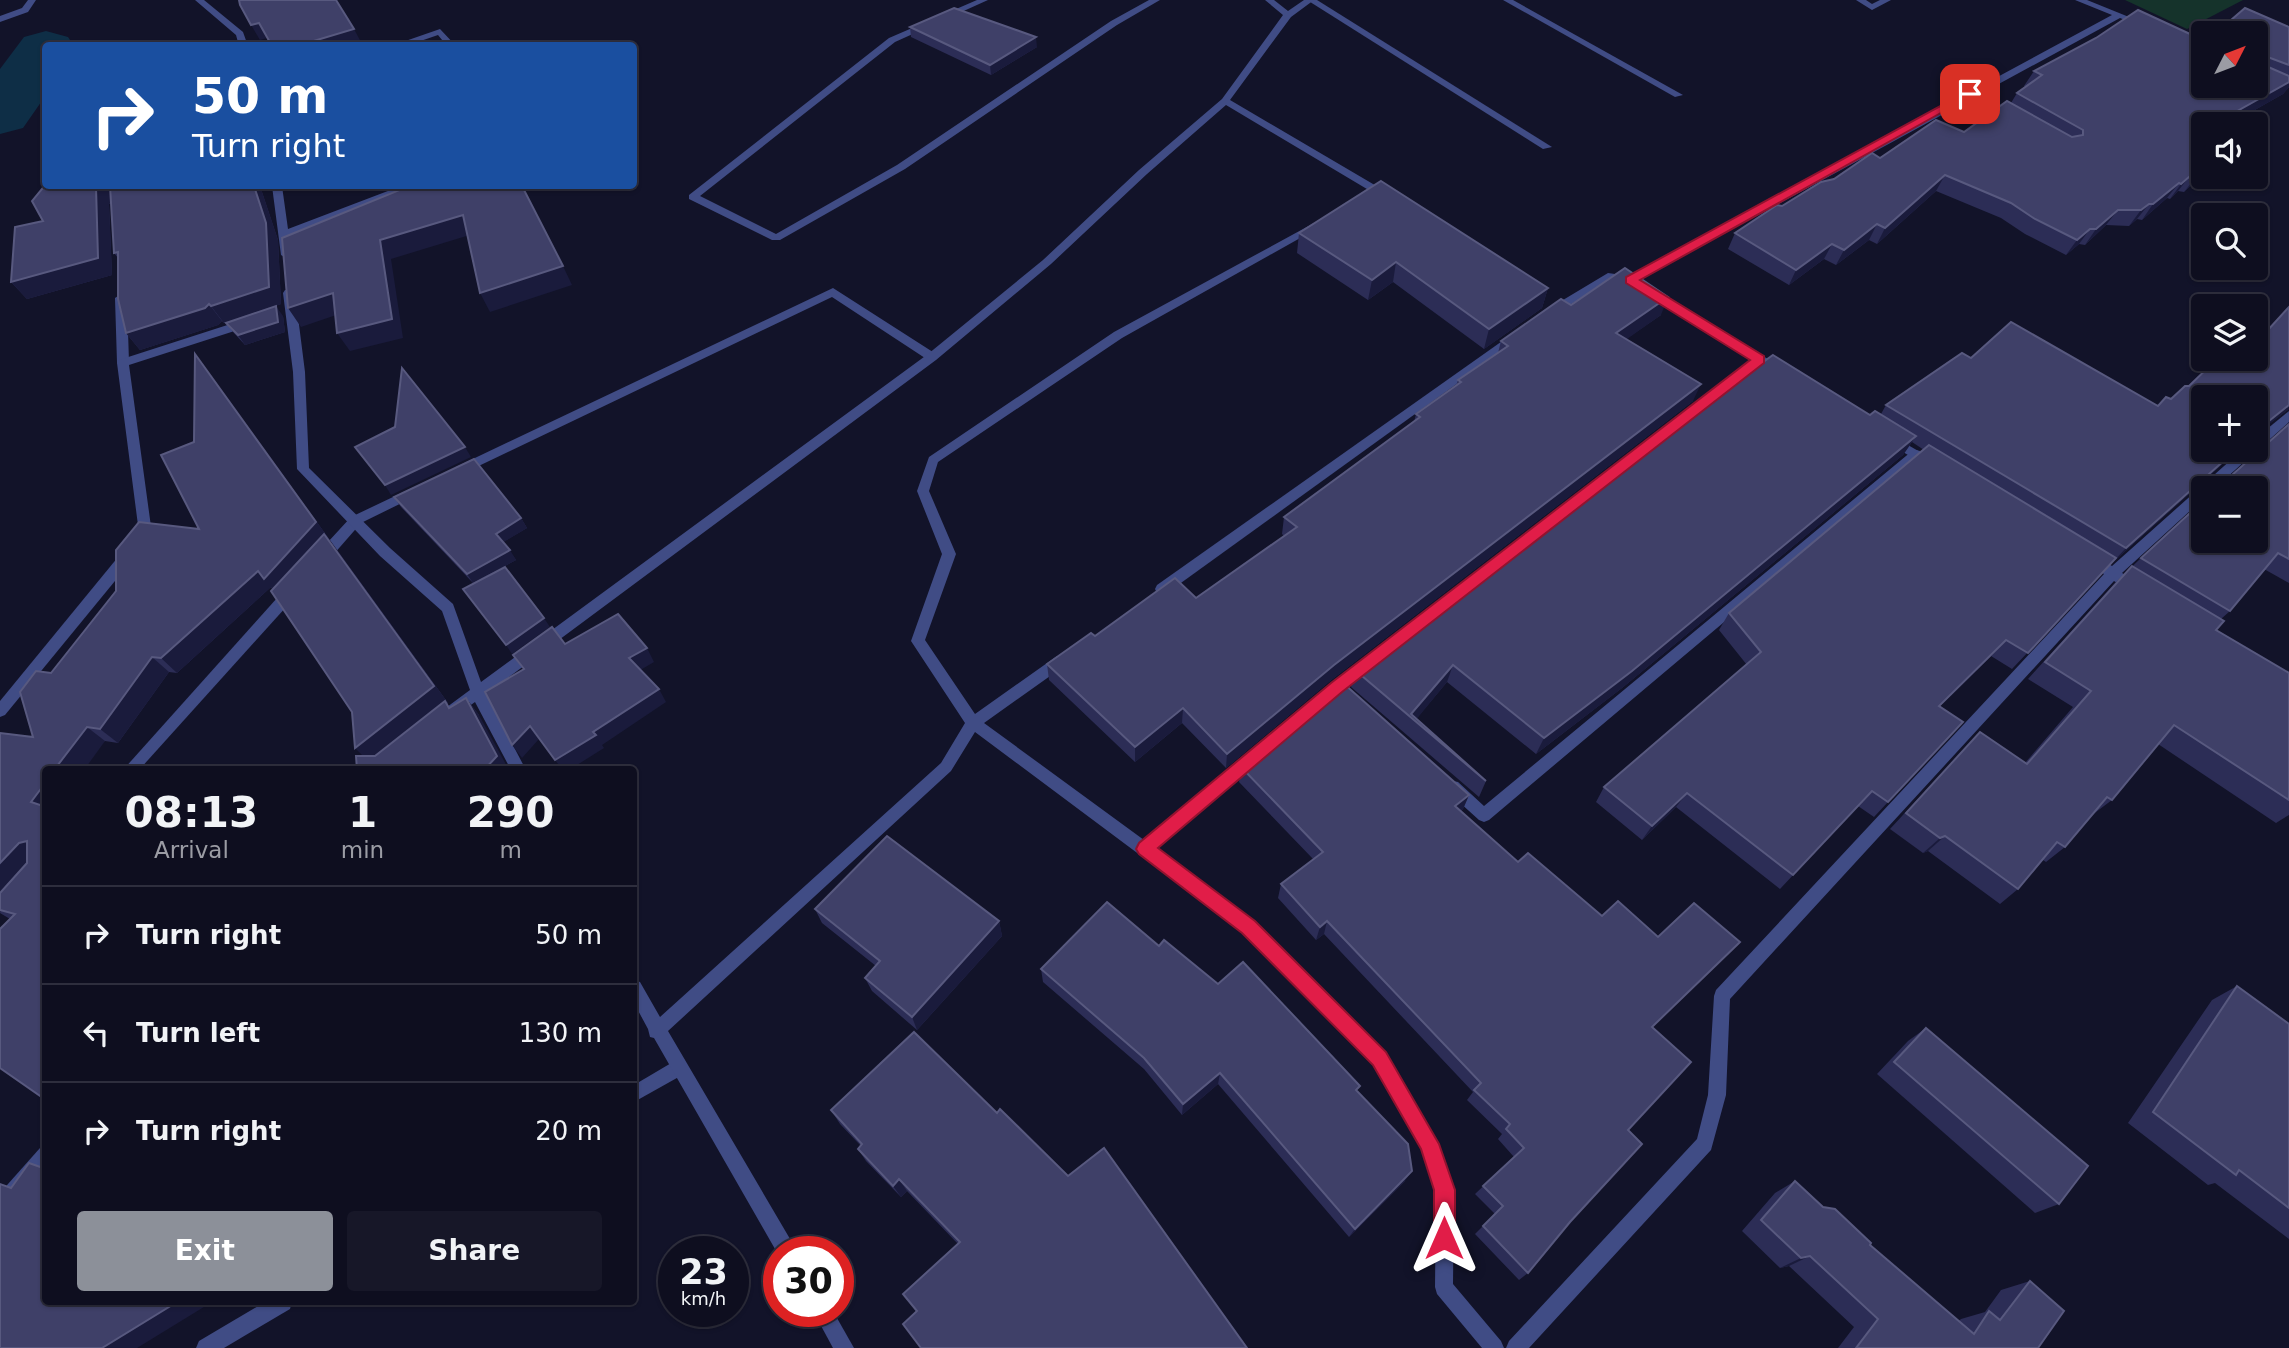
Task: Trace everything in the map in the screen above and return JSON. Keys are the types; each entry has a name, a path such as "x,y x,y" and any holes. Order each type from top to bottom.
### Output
{"street":[{"path":"0,19 25,9 32,0"},
{"path":"199,0 240,34 243,42"},
{"path":"984,0 892,40 693,197 776,238 901,167 1114,23 1156,0"},
{"path":"1269,0 1288,15"},
{"path":"437,723 932,356 1047,262 1143,172 1225,101 1288,15 1311,0 1547,147"},
{"path":"1507,0 1678,95"},
{"path":"1860,0 1872,7 1887,0"},
{"path":"2079,0 2137,20"},
{"path":"1630,280 2119,15"},
{"path":"408,42 440,32 449,42"},
{"path":"1970,94 2018,121"},
{"path":"1225,101 1371,194 1400,205"},
{"path":"278,189 285,234 288,277 283,310 299,372 303,469 385,552 449,608 477,691 517,766"},
{"path":"285,234 401,189"},
{"path":"1330,217 1118,335 933,460 923,491 949,554 918,641 973,723 1249,927 1380,1059 1429,1144 1445,1190 1444,1287 1494,1348"},
{"path":"1151,596 1534,323 1556,299 1612,275 1630,280 1793,380"},
{"path":"0,711 146,534 123,363 120,284"},
{"path":"134,766 356,520 833,292 932,356"},
{"path":"123,363 264,317"},
{"path":"1694,410 1759,359"},
{"path":"2268,434 2289,415"},
{"path":"1882,434 1939,468"},
{"path":"1442,778 1484,815 1916,454"},
{"path":"2221,476 2236,462"},
{"path":"1516,1348 1705,1144 1717,1095 1722,996 2113,573 2191,503"},
{"path":"2078,552 2148,595"},
{"path":"656,1031 946,767 973,723 1073,652"},
{"path":"1315,705 1342,692 1380,654"},
{"path":"1145,849 1262,750"},
{"path":"637,994 656,1031 777,1236"},
{"path":"637,1092 678,1068"},
{"path":"0,1207 42,1159"},
{"path":"206,1348 278,1305"},
{"path":"831,1327 844,1348"}],"green space":[{"path":"2125,0 2243,0 2202,21 2191,21 2191,27 2187,29"}],"building":[{"path":"239,0 336,0 354,29 310,42 270,42 259,23 251,25"},
{"path":"954,8 1036,37 990,65 910,27"},
{"path":"2245,8 2289,27 2289,65 2268,57 2268,21 2230,21"},
{"path":"2138,10 2191,34 2191,98 2260,98 2235,112 2191,112 2191,176 2153,204 2141,210 2118,210 2096,229 2090,229 2077,240 2035,219 2011,203 1945,175 1885,228 1877,224 1844,250 1832,244 1796,270 1735,233 1777,205 1782,206 1821,182 1834,179 1872,153 1880,158 1936,120 1964,132 2007,101 2072,137 2083,135 2083,130 2017,93 2042,75 2034,71 2096,38"},
{"path":"2268,67 2289,76 2289,82 2268,94"},
{"path":"1381,181 1548,288 1489,329 1396,262 1372,280 1299,233"},
{"path":"42,189 96,189 98,258 11,282 15,227 43,221 32,201"},
{"path":"110,189 255,189 266,223 269,287 211,306 209,304 205,308 126,333 118,299 118,252 114,253"},
{"path":"402,189 524,189 563,266 480,293 463,215 380,240 392,319 337,333 333,293 288,308 282,238"},
{"path":"1625,268 1668,297 1616,333 1701,384 1334,665 1227,754 1183,708 1135,747 1047,664 1091,633 1095,636 1175,578 1196,598 1297,527 1284,517 1420,417 1416,414 1461,382 1458,380 1508,346 1501,341 1561,299 1571,305"},
{"path":"276,306 278,322 238,335 226,323"},
{"path":"2289,307 2289,405 2269,421 2268,431 2268,385 2191,385 2191,462 2223,462 2207,476 2191,476 2191,490 2126,548 1886,405 1962,353 1971,358 2011,322 2158,406 2166,397 2171,399 2185,386 2189,386 2205,371 2268,371 2268,330"},
{"path":"195,354 316,522 264,579 258,571 161,658 152,657 100,729 87,727 57,766 42,766 42,787 31,802 42,806 42,1097 0,1068 0,929 15,914 0,910 0,893 27,863 27,841 19,843 0,863 0,733 33,737 20,692 36,671 51,673 116,591 116,550 139,522 199,529 161,455 194,442"},
{"path":"1773,355 1870,415 1875,411 1916,436 1632,671 1544,738 1453,665 1411,714 1486,781 1355,670 1715,391 1720,393"},
{"path":"402,368 465,447 385,485 355,447 395,427"},
{"path":"2289,424 2289,559 2278,553 2230,611 2141,558 2191,512 2191,553 2268,553 2268,476 2220,476 2232,475 2247,462 2268,462 2268,443"},
{"path":"1929,445 2116,558 2028,653 2006,640 1939,706 1963,722 1888,802 1872,791 1793,875 1687,793 1652,826 1604,787 1761,652 1729,613"},
{"path":"474,459 521,518 496,534 510,550 467,574 394,497"},
{"path":"324,534 434,686 355,748 352,712 271,591"},
{"path":"2132,566 2224,621 2216,630 2289,673 2289,800 2174,725 2112,800 2107,797 2065,847 2057,842 2018,889 1945,836 1940,838 1906,813 1980,732 2027,764 2091,691 2045,662"},
{"path":"505,567 544,618 506,645 463,589"},
{"path":"618,614 647,648 629,658 659,689 593,732 596,735 555,760 530,726 512,745 485,692 524,669 513,655 552,627 565,644"},
{"path":"1342,682 1469,795 1455,806 1518,862 1528,853 1602,916 1618,901 1658,937 1694,903 1740,942 1652,1027 1691,1062 1628,1130 1642,1144 1570,1222 1528,1273 1483,1226 1503,1206 1483,1186 1524,1148 1506,1129 1510,1124 1474,1090 1481,1083 1327,921 1320,927 1281,884 1323,852 1241,767"},
{"path":"466,698 497,756 488,766 357,766 356,756 375,756 445,701 449,708"},
{"path":"887,836 999,921 912,1017 865,978 880,961 815,909"},
{"path":"1107,902 1159,946 1164,940 1218,984 1243,962 1360,1086 1356,1090 1408,1144 1412,1171 1355,1229 1220,1073 1183,1104 1144,1058 1041,969"},
{"path":"2237,986 2289,1024 2289,1208 2239,1170 2236,1175 2153,1112"},
{"path":"1926,1028 2088,1166 2059,1204 1894,1062"},
{"path":"914,1032 997,1113 1000,1109 1068,1176 1104,1148 1247,1348 921,1348 903,1324 917,1311 903,1294 960,1242 899,1179 893,1186 858,1149 862,1144 831,1110"},
{"path":"29,1163 42,1168 42,1305 172,1305 102,1348 0,1348 0,1184 11,1188"},
{"path":"1795,1181 1823,1207 1835,1209 1871,1243 1870,1245 1974,1334 1989,1311 2000,1320 2030,1281 2064,1311 2038,1348 1856,1348 1878,1319 1810,1256 1801,1258 1761,1220"}],"waterway":[{"path":"0,114 42,56"}],"route":[{"path":"1444,1238 1445,1190 1429,1144 1380,1059 1249,927 1145,849 1337,687 1759,359 1630,280 1970,94"}]}
